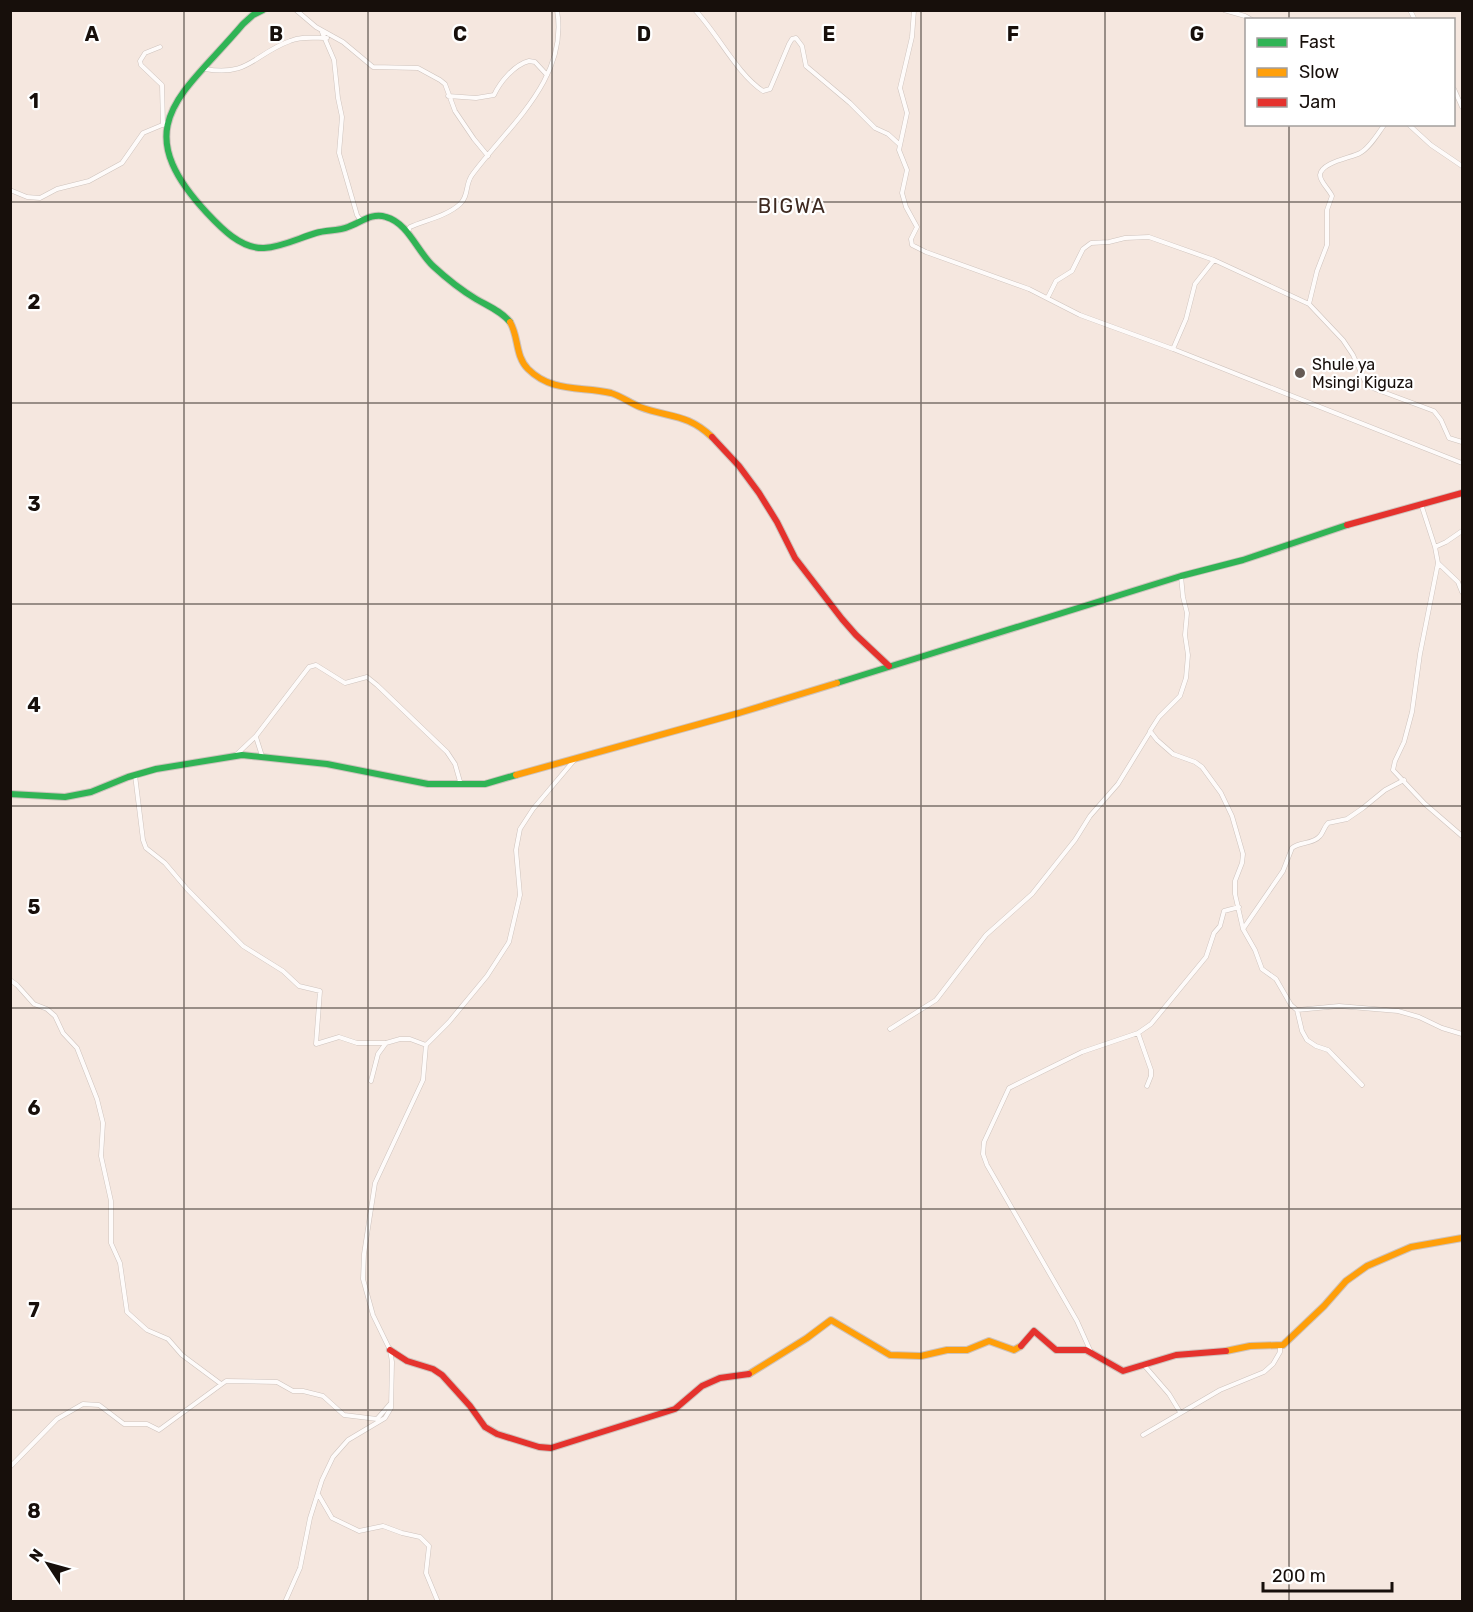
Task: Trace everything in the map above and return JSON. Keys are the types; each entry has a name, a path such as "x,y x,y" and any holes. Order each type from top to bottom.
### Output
{"street":[{"path":"10,190 27,197 40,198 57,189 89,181 122,163 140,136 165,124 178,98 243,24 263,10"},
{"path":"296,10 321,30 343,42 373,67 418,68 440,80 474,139 488,156"},
{"path":"407,233 410,227 459,205 465,196 470,177 524,114 548,76 552,65 560,27 557,10"},
{"path":"695,10 710,26 746,75 763,91 770,89 789,44 792,39 796,38 802,46 806,66 850,103 874,128 888,134 900,145"},
{"path":"914,10 912,37 900,88 907,113 900,145 900,154 907,170 902,193 906,207 917,227 911,239 912,245 1048,297 1080,315 1173,349 1462,463"},
{"path":"1224,10 1246,18"},
{"path":"321,30 334,60 338,82 338,98 342,117 340,159 357,215 361,221"},
{"path":"204,69 230,72 295,39 333,37"},
{"path":"160,47 144,53 140,62 162,85 167,150 194,197 218,224 248,245 260,249 285,244 317,233 345,228 379,215 387,217 407,233 423,256 436,269 509,321 522,362 533,374 548,384 564,389 617,395 644,408 672,414 693,422 709,434 743,473 776,519 790,550 843,620 889,666"},
{"path":"448,96 476,98 495,95 497,88 509,74 528,61 535,62 548,76"},
{"path":"1455,91 1462,107"},
{"path":"1309,304 1328,239 1326,220 1332,196 1321,177 1321,172 1332,163 1361,153 1383,126"},
{"path":"1409,126 1431,145 1462,166"},
{"path":"1048,297 1056,281 1072,271 1083,249 1091,243 1149,237 1214,260 1309,304 1343,340 1367,386 1434,411 1449,438 1462,442"},
{"path":"1173,349 1186,319 1195,284 1214,260"},
{"path":"12,794 64,797 91,792 135,775 183,764 236,756 262,756 348,767 428,784 484,784 739,713 1182,576 1243,560 1324,532 1462,493"},
{"path":"1420,504 1438,563 1420,654 1412,712 1393,770 1425,804 1462,836"},
{"path":"1435,547 1462,531"},
{"path":"1438,563 1458,582 1462,592"},
{"path":"890,1029 936,1000 986,935 1032,894 1075,840 1090,816 1118,784 1159,717 1180,696 1186,678 1188,655 1185,635 1187,613 1183,597 1182,576"},
{"path":"236,756 256,736 309,667 316,665 341,681 348,682 367,677 377,685 447,752 455,764 461,784"},
{"path":"1150,731 1173,754 1196,762 1202,767 1221,793 1233,816 1243,854 1235,881 1235,894 1243,929 1262,969 1276,979 1291,1005 1297,1010 1302,1031 1307,1040 1328,1050 1362,1085"},
{"path":"256,736 262,756"},
{"path":"285,1602 300,1568 325,1473 342,1445 359,1432 385,1418 390,1411 392,1362 390,1350 377,1323 363,1279 364,1254 375,1183 423,1080 426,1045 487,976 509,942 519,895 516,850 520,829 533,809 576,758"},
{"path":"135,775 146,848 165,864 243,946 283,971 299,986 320,991 316,1044 339,1037 355,1043 386,1043 405,1038 426,1045"},
{"path":"1243,929 1283,871 1292,848 1301,843 1312,842 1320,837 1328,823 1347,819 1384,790 1404,780"},
{"path":"1090,1350 1077,1321 987,1165 982,1149 1007,1091 1012,1086 1095,1046 1138,1033 1151,1024 1206,957 1224,911 1239,907"},
{"path":"10,980 35,1005 45,1008 54,1015 63,1033 77,1048 97,1099 102,1124 101,1156 111,1201 111,1243 120,1263 127,1312 147,1330 168,1339 182,1355 221,1384"},
{"path":"1297,1010 1339,1006 1398,1011 1462,1034"},
{"path":"1138,1033 1151,1070 1147,1086"},
{"path":"371,1081 378,1054 386,1043"},
{"path":"390,1350 407,1361 433,1369 442,1375 470,1406 485,1427 497,1434 551,1448 675,1409 702,1386 720,1378 751,1374 831,1320 890,1355 921,1356 947,1350 967,1350 989,1341 1014,1350 1023,1345 1034,1331 1049,1346 1057,1350 1081,1348 1090,1350 1119,1370 1127,1370 1180,1354 1221,1352 1250,1346 1280,1346 1324,1306 1346,1281 1367,1266 1411,1248 1462,1238"},
{"path":"1143,1435 1179,1412 1230,1385 1264,1372 1273,1364 1280,1352 1280,1346"},
{"path":"1143,1364 1169,1395 1179,1412"},
{"path":"10,1467 57,1419 83,1404 99,1405 124,1424 147,1424 160,1430 168,1421 226,1381 277,1382 293,1391 323,1396 344,1414 371,1419 378,1418 391,1402"},
{"path":"318,1494 332,1518 351,1528 359,1531 383,1526 424,1540 429,1546 426,1577 438,1602"}],"traffic: fast":[{"path":"263,10 243,24 201,71 172,112 167,133 170,156 183,183 225,231 247,245 256,247 277,246 316,233 344,228 376,216 394,220 438,270 459,288 510,322"},
{"path":"837,683 1181,576 1243,560 1347,525"},
{"path":"10,794 65,797 91,792 156,769 242,755 327,764 428,784 485,784 516,775"}],"traffic: slow":[{"path":"510,322 521,358 537,377 557,385 611,393 640,407 686,420 712,437"},
{"path":"516,775 739,713 837,683"},
{"path":"1226,1351 1250,1346 1283,1345 1324,1306 1346,1281 1367,1266 1411,1247 1462,1238"},
{"path":"749,1374 807,1338 831,1320 890,1355 921,1356 947,1350 967,1350 989,1341 1014,1350 1021,1346"}],"traffic: jam":[{"path":"712,437 739,466 759,493 795,558 842,619 889,666"},
{"path":"1347,525 1462,493"},
{"path":"1021,1346 1034,1331 1056,1350 1086,1350 1123,1371 1176,1355 1226,1351"},
{"path":"390,1350 407,1361 433,1369 442,1375 470,1406 485,1427 497,1434 539,1447 551,1448 675,1409 702,1386 720,1378 749,1374"}],"place":[{"name":"Shule ya Msingi Kiguza","path":"1300,373"}],"district":[{"name":"BIGWA","path":"792,206"}]}
